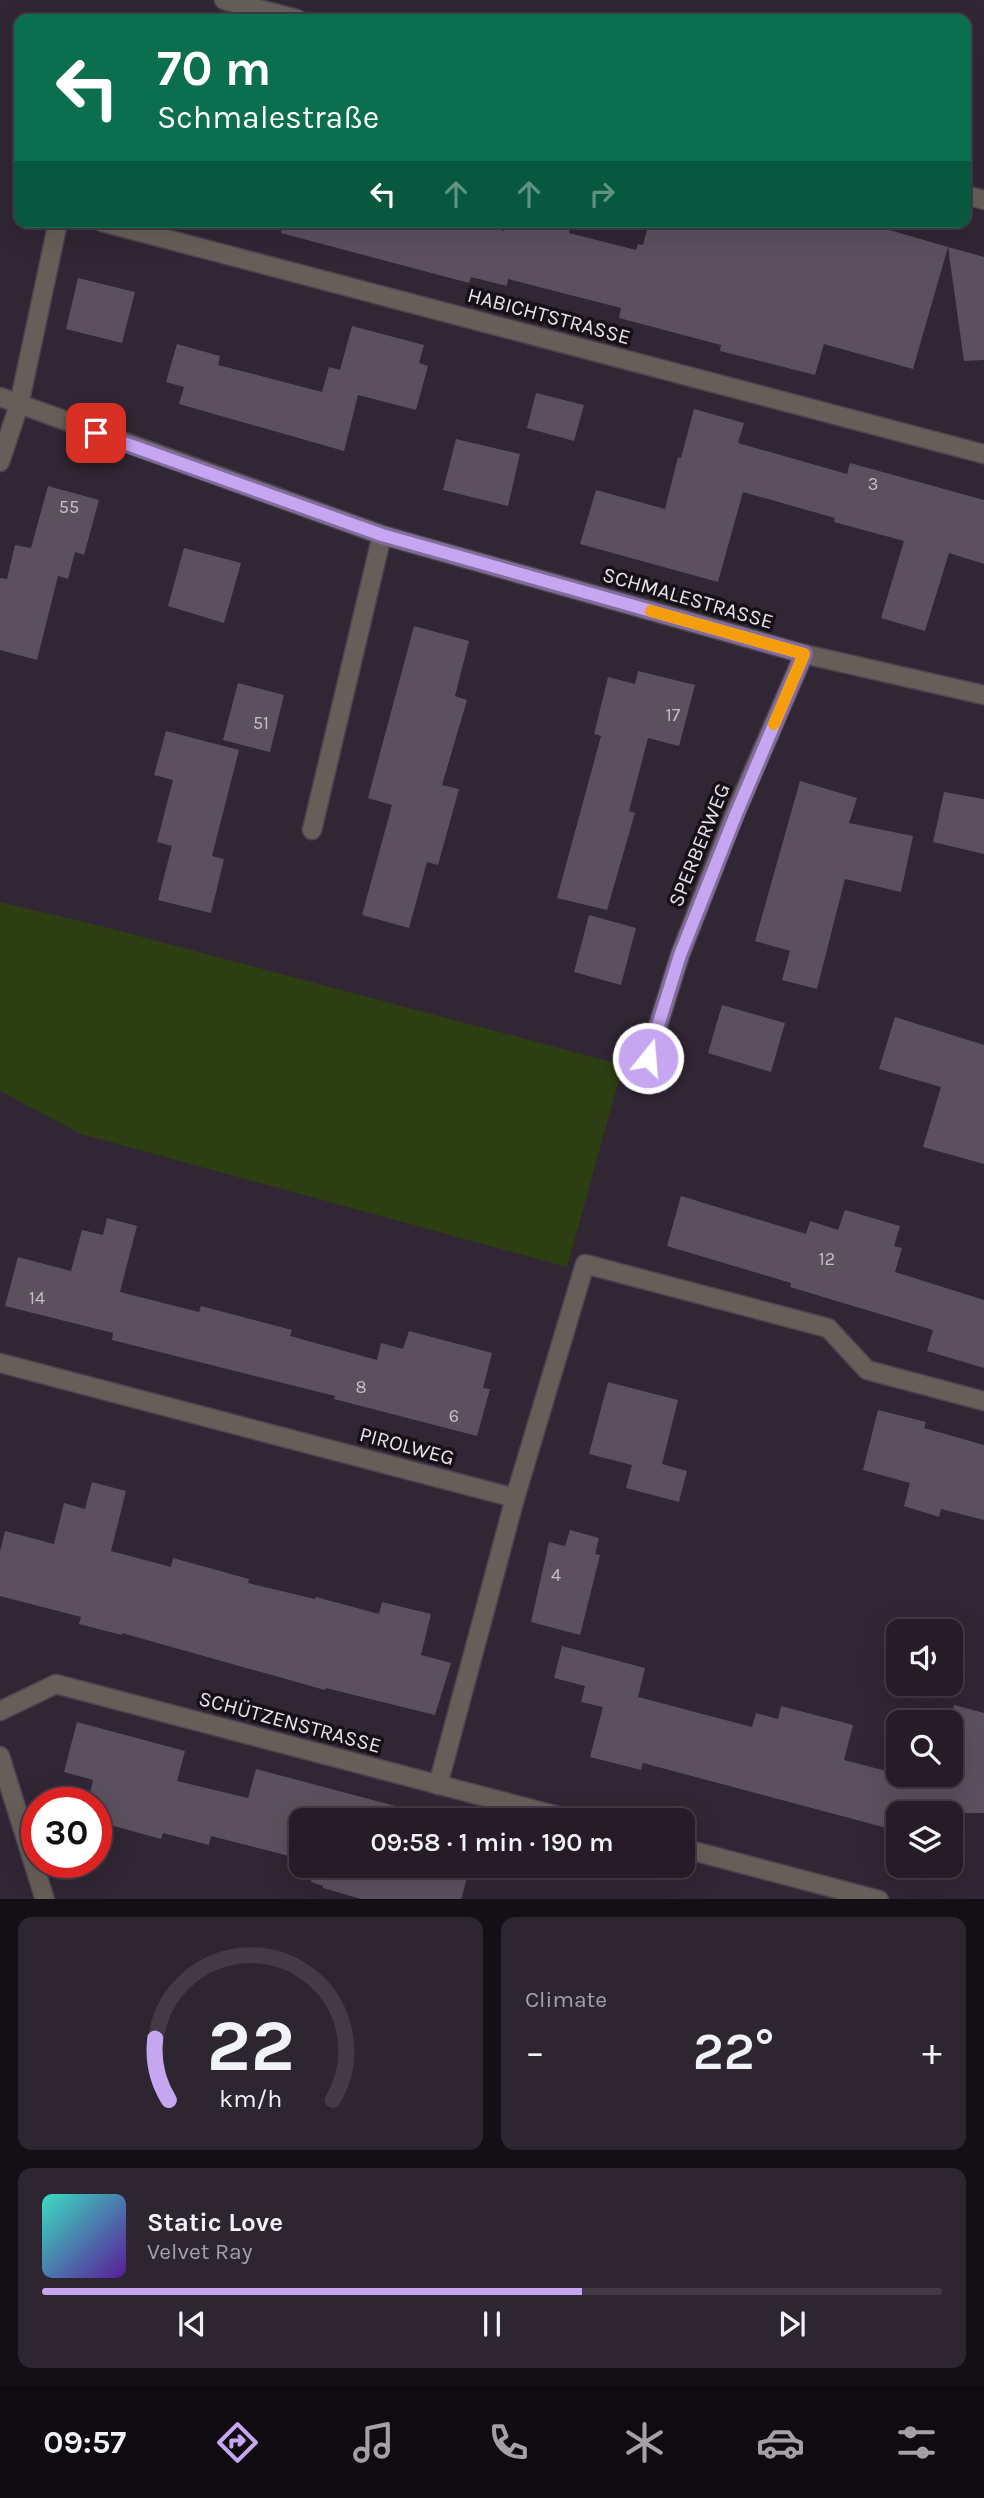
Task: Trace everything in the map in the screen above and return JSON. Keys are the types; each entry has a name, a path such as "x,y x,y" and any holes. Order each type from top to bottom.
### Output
{"street":[{"path":"223,0 278,14"},
{"path":"0,462 19,405 57,228"},
{"name":"HABICHTSTRASSE","path":"125,228 984,454"},
{"name":"SCHMALESTRASSE","path":"0,397 382,535 804,654 984,695"},
{"path":"312,830 382,535"},
{"name":"SPERBERWEG","path":"648,1058 680,955 804,654"},
{"path":"438,1785 515,1498 584,1264 828,1328 867,1370 984,1401"},
{"name":"PIROLWEG","path":"0,1363 515,1498"},
{"name":"SCHÜTZENSTRASSE","path":"0,1711 56,1684 527,1808"},
{"path":"0,1756 45,1899"},
{"path":"695,1852 879,1899"}],"green space":[{"path":"0,902 105,927 623,1065 567,1267 81,1134 0,1091"}],"building":[{"path":"282,228 493,228 504,231 505,228 570,228 569,233 636,250 638,244 643,245 647,228 883,228 948,247 913,369 824,344 815,375 720,351 721,345 619,318 621,308 508,279 507,286 471,277 469,283 281,233"},
{"path":"948,247 984,257 984,360 964,361"},
{"path":"78,278 135,292 122,343 66,329"},
{"path":"352,326 424,345 419,363 428,366 416,410 358,395 344,451 179,404 184,387 166,382 177,344 220,356 218,365 322,392 329,367 340,370"},
{"path":"536,393 584,405 574,441 527,428"},
{"path":"694,409 744,423 738,443 847,474 850,463 984,500 984,564 949,553 925,631 881,618 904,541 834,522 835,518 743,492 718,582 580,544 596,490 665,509"},
{"path":"456,439 520,454 508,506 443,490"},
{"path":"48,486 99,500 84,555 75,552 68,579 58,576 37,660 0,650 0,578 7,579 15,545 31,548"},
{"path":"184,548 241,563 224,623 168,606"},
{"path":"414,626 469,641 455,696 467,700 442,785 459,789 438,865 427,862 409,928 362,915 392,805 368,798"},
{"path":"638,671 695,685 679,746 648,738 629,811 635,813 607,910 557,898 601,736 594,734 608,677 635,684"},
{"path":"238,683 284,695 270,752 223,740"},
{"path":"166,731 239,750 212,856 224,859 211,913 158,900 172,846 157,842 173,780 154,775"},
{"path":"800,781 857,798 849,823 913,836 901,892 845,879 817,989 782,980 790,951 755,941"},
{"path":"944,792 984,799 984,854 933,842"},
{"path":"589,915 636,928 621,985 574,972"},
{"path":"722,1005 785,1023 771,1072 708,1053"},
{"path":"895,1017 984,1045 984,1164 923,1147 941,1087 879,1069"},
{"path":"681,1196 806,1234 810,1221 838,1230 845,1210 900,1226 894,1246 902,1248 895,1272 984,1300 984,1368 927,1351 933,1330 667,1246"},
{"path":"107,1218 137,1226 120,1292 199,1312 201,1306 292,1330 290,1336 377,1360 381,1343 403,1349 409,1331 492,1353 483,1388 490,1389 477,1436 334,1399 335,1396 112,1340 113,1333 5,1306 18,1257 71,1271 82,1230 103,1235"},
{"path":"608,1382 678,1400 662,1464 687,1471 679,1502 626,1488 632,1465 589,1454"},
{"path":"878,1410 926,1422 924,1428 984,1445 984,1520 941,1509 939,1517 904,1506 910,1483 863,1470"},
{"path":"92,1482 126,1491 111,1551 171,1567 173,1558 249,1579 248,1583 379,1614 382,1602 431,1614 421,1655 451,1663 435,1715 326,1688 325,1690 122,1633 79,1624 81,1617 0,1596 0,1552 5,1531 54,1544 64,1503 85,1509"},
{"path":"570,1530 599,1538 595,1554 600,1555 580,1635 531,1622 549,1542 565,1546"},
{"path":"562,1646 645,1668 638,1697 752,1727 756,1713 778,1719 781,1706 853,1725 844,1760 886,1771 886,1787 963,1787 963,1710 953,1710 954,1705 984,1713 984,1813 963,1813 963,1801 886,1801 886,1828 643,1763 641,1770 590,1757 603,1707 581,1702 585,1686 554,1678"},
{"path":"77,1722 185,1751 177,1781 248,1798 256,1769 403,1808 289,1808 289,1856 211,1836 209,1845 163,1833 161,1839 112,1825 112,1787 91,1787 93,1780 64,1772"},
{"path":"312,1878 467,1878 461,1899 362,1899 311,1882"}],"slow traffic":[{"path":"651,611 804,654 774,724"}],"route":[{"path":"96,433 382,535 804,654 680,955 648,1058"}]}
